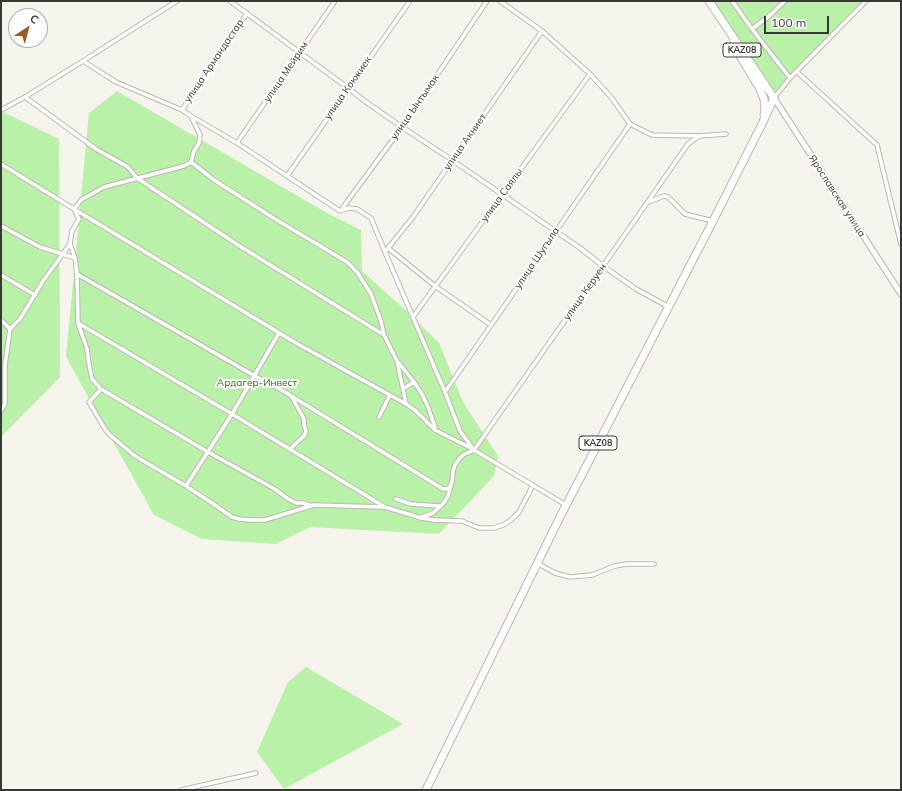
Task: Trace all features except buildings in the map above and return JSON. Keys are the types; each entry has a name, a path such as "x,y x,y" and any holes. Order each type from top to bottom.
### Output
{"highway":[{"name":"KAZ08","path":"426,790 566,505 713,221 774,98 709,1"},
{"path":"732,35 737,51 760,88 764,99 765,110 762,124"}],"main road":[{"name":"Ярославская улица","path":"774,98 901,294"}],"street":[{"path":"1,110 84,61 177,1"},
{"path":"230,1 366,102 503,194 636,289 669,307"},
{"name":"улица Мейрим","path":"238,142 335,1"},
{"name":"улица Кокжиек","path":"287,176 410,1"},
{"name":"улица Ынтымак","path":"340,211 402,127 488,1"},
{"path":"500,1 542,30 590,74 611,97 630,124 652,135 699,136 726,134"},
{"path":"732,1 790,78"},
{"path":"752,29 768,17 785,1"},
{"path":"774,98 796,71 866,1"},
{"name":"улица Армандастар","path":"182,110 247,13"},
{"name":"улица Акниет","path":"385,252 413,217 542,30"},
{"path":"84,61 116,82 182,110 238,142 340,211 350,208 357,209 371,218 414,317 460,431 474,450"},
{"path":"796,71 877,145 901,244"},
{"name":"улица Саялы","path":"414,317 590,74"},
{"path":"25,97 96,149 128,167 137,178 238,245 384,335"},
{"path":"74,209 81,200 104,187 184,166 191,162 194,151 200,143 200,135 191,116"},
{"name":"улица Шугыла","path":"445,392 630,124"},
{"name":"улица Керуен","path":"439,506 446,501 448,496 455,465 463,456 474,450 688,144 699,136"},
{"path":"191,162 214,180 262,211 347,262 357,272 371,294 381,321 384,335 397,361 422,394 428,407 435,430"},
{"path":"1,164 279,333 416,410 435,430 474,450 566,505"},
{"path":"647,202 664,196 668,197 685,214 713,221"},
{"path":"1,411 5,404 4,366 10,328 20,319 43,281 70,244 72,231 79,219 74,209"},
{"path":"1,226 40,247 75,258"},
{"path":"70,244 75,258 78,323 87,349 92,379 101,389 208,452 273,488 290,500 296,503 303,503 312,506"},
{"path":"388,248 435,286 491,325"},
{"path":"1,274 35,296"},
{"path":"76,274 292,396 443,489 446,489 451,485"},
{"path":"1,320 10,328"},
{"path":"78,323 385,507 421,518 462,521 479,528 494,528 511,520 519,512 533,485"},
{"path":"186,486 232,414 279,333"},
{"path":"397,361 406,404"},
{"path":"1,374 5,377"},
{"path":"403,388 414,382"},
{"path":"101,389 89,402 105,429 135,456 186,486 232,517 239,519 264,520 312,506 385,507"},
{"path":"379,418 390,395"},
{"path":"290,449 304,436 306,431 304,419 292,396"},
{"path":"396,499 411,504 439,506"},
{"path":"421,518 433,513 439,506"},
{"path":"537,563 555,573 570,577 592,575 615,566 627,564 654,564"},
{"path":"181,790 256,773"}],"green space":[{"path":"713,1 869,1 800,70 777,98"},
{"name":"Ардагер-Инвест","path":"117,91 327,213 361,230 362,271 413,317 439,343 463,402 498,456 494,476 439,534 310,527 276,544 202,539 154,515 66,357 89,113"},
{"path":"1,111 59,139 60,377 1,437"},
{"path":"306,667 403,724 284,789 257,752 288,682"}]}
